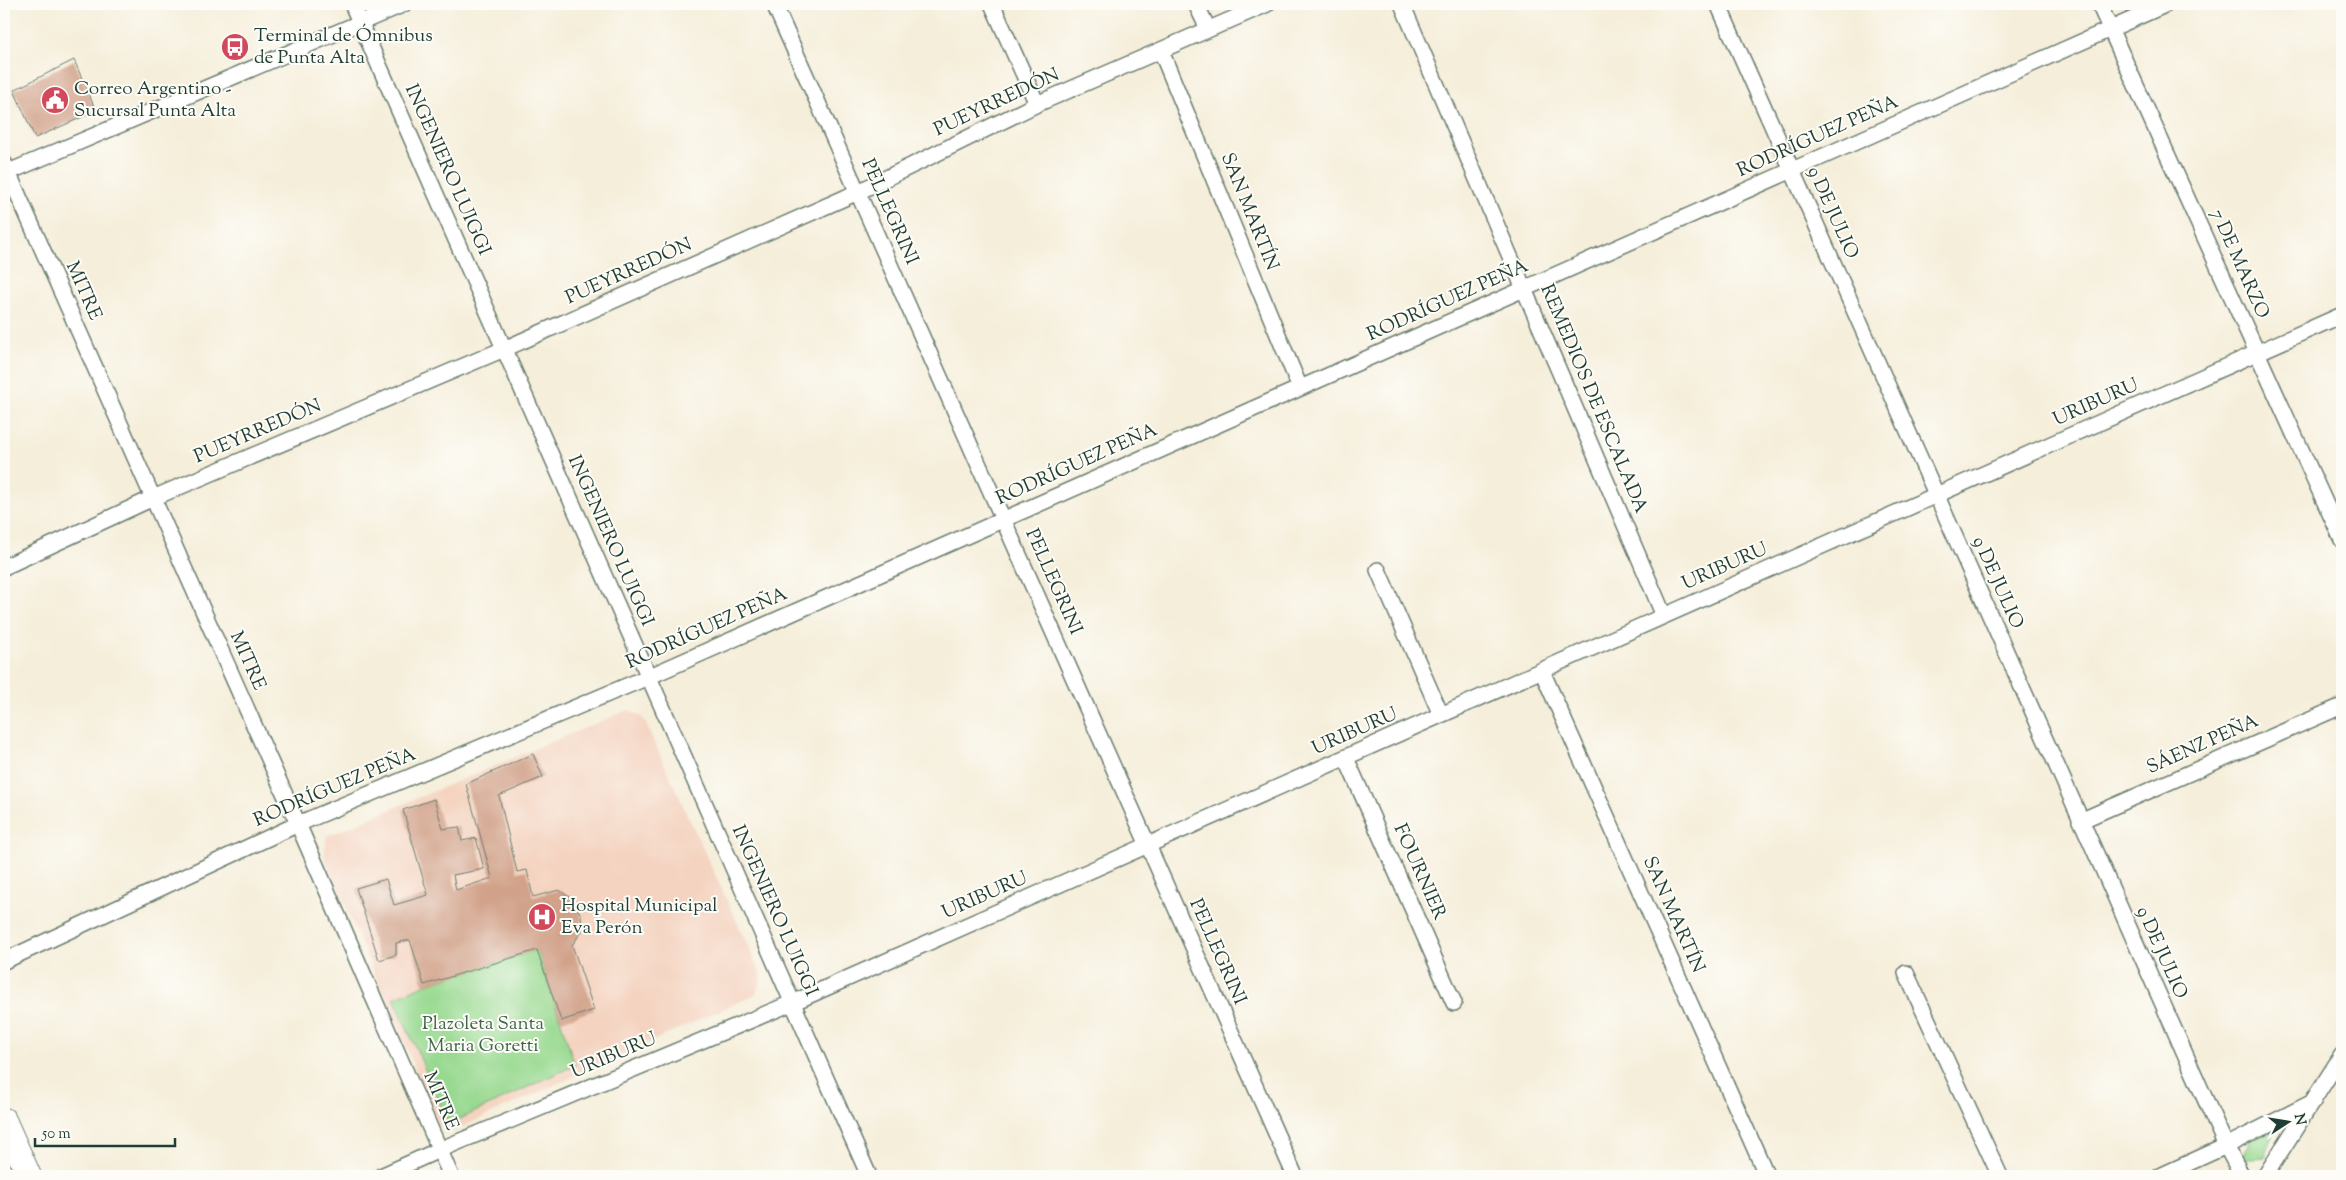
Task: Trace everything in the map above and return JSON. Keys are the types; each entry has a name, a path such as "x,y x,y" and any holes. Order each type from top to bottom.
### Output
{"main road":[{"path":"4,1120 29,1176"}],"street":[{"name":"INGENIERO LUIGGI","path":"352,4 869,1176"},
{"path":"5,170 404,4"},
{"name":"PELLEGRINI","path":"774,4 1148,846 1291,1175"},
{"path":"992,4 1037,104"},
{"path":"1196,4 1208,29"},
{"name":"PUEYRREDÓN","path":"4,567 153,498 504,349 858,192 1037,104 1267,4"},
{"name":"REMEDIOS DE ESCALADA","path":"1402,4 1664,616"},
{"name":"9 DE JULIO","path":"1718,4 2080,821 2226,1146 2242,1176"},
{"name":"7 DE MARZO","path":"2099,4 2342,540"},
{"name":"RODRÍGUEZ PEÑA","path":"4,962 298,824 648,677 2167,4"},
{"name":"SAN MARTÍN","path":"1161,51 1300,388"},
{"name":"MITRE","path":"5,170 298,824 452,1176"},
{"name":"URIBURU","path":"381,1176 792,1003 2342,316"},
{"path":"1378,570 1441,716"},
{"name":"SAN MARTÍN","path":"1542,671 1767,1176"},
{"name":"SÁENZ PEÑA","path":"2080,821 2342,706"},
{"name":"FOURNIER","path":"1346,758 1454,1003"},
{"path":"1906,973 2000,1176"},
{"path":"2265,1176 2342,1055"},
{"path":"2160,1176 2226,1146 2313,1102"}],"shaded area":[{"name":"Hospital Municipal Eva Perón","path":"628,710 643,718 762,977 756,994 455,1130 439,1125 324,856 327,836"}],"green space":[{"name":"Plazoleta Santa Maria Goretti","path":"537,950 575,1065 449,1124 394,998 424,985"},
{"path":"2270,1121 2273,1132 2264,1158 2243,1158 2254,1127"}],"building":[{"name":"Correo Argentino - Sucursal Punta Alta","path":"74,60 96,111 35,138 14,90"},
{"path":"533,754 543,777 499,796 517,872 527,870 533,897 559,890 571,898 581,915 582,931 572,945 594,1010 561,1021 537,950 424,985 410,940 396,943 396,955 379,960 356,888 386,879 394,905 428,895 403,810 434,799 443,829 459,827 462,841 476,838 484,869 453,875 456,890 492,878 466,784"}],"place":[{"name":"Terminal de Ómnibus de Punta Alta","path":"235,47"},
{"name":"Correo Argentino - Sucursal Punta Alta","path":"55,100"},
{"name":"Hospital Municipal Eva Perón","path":"542,917"}]}
